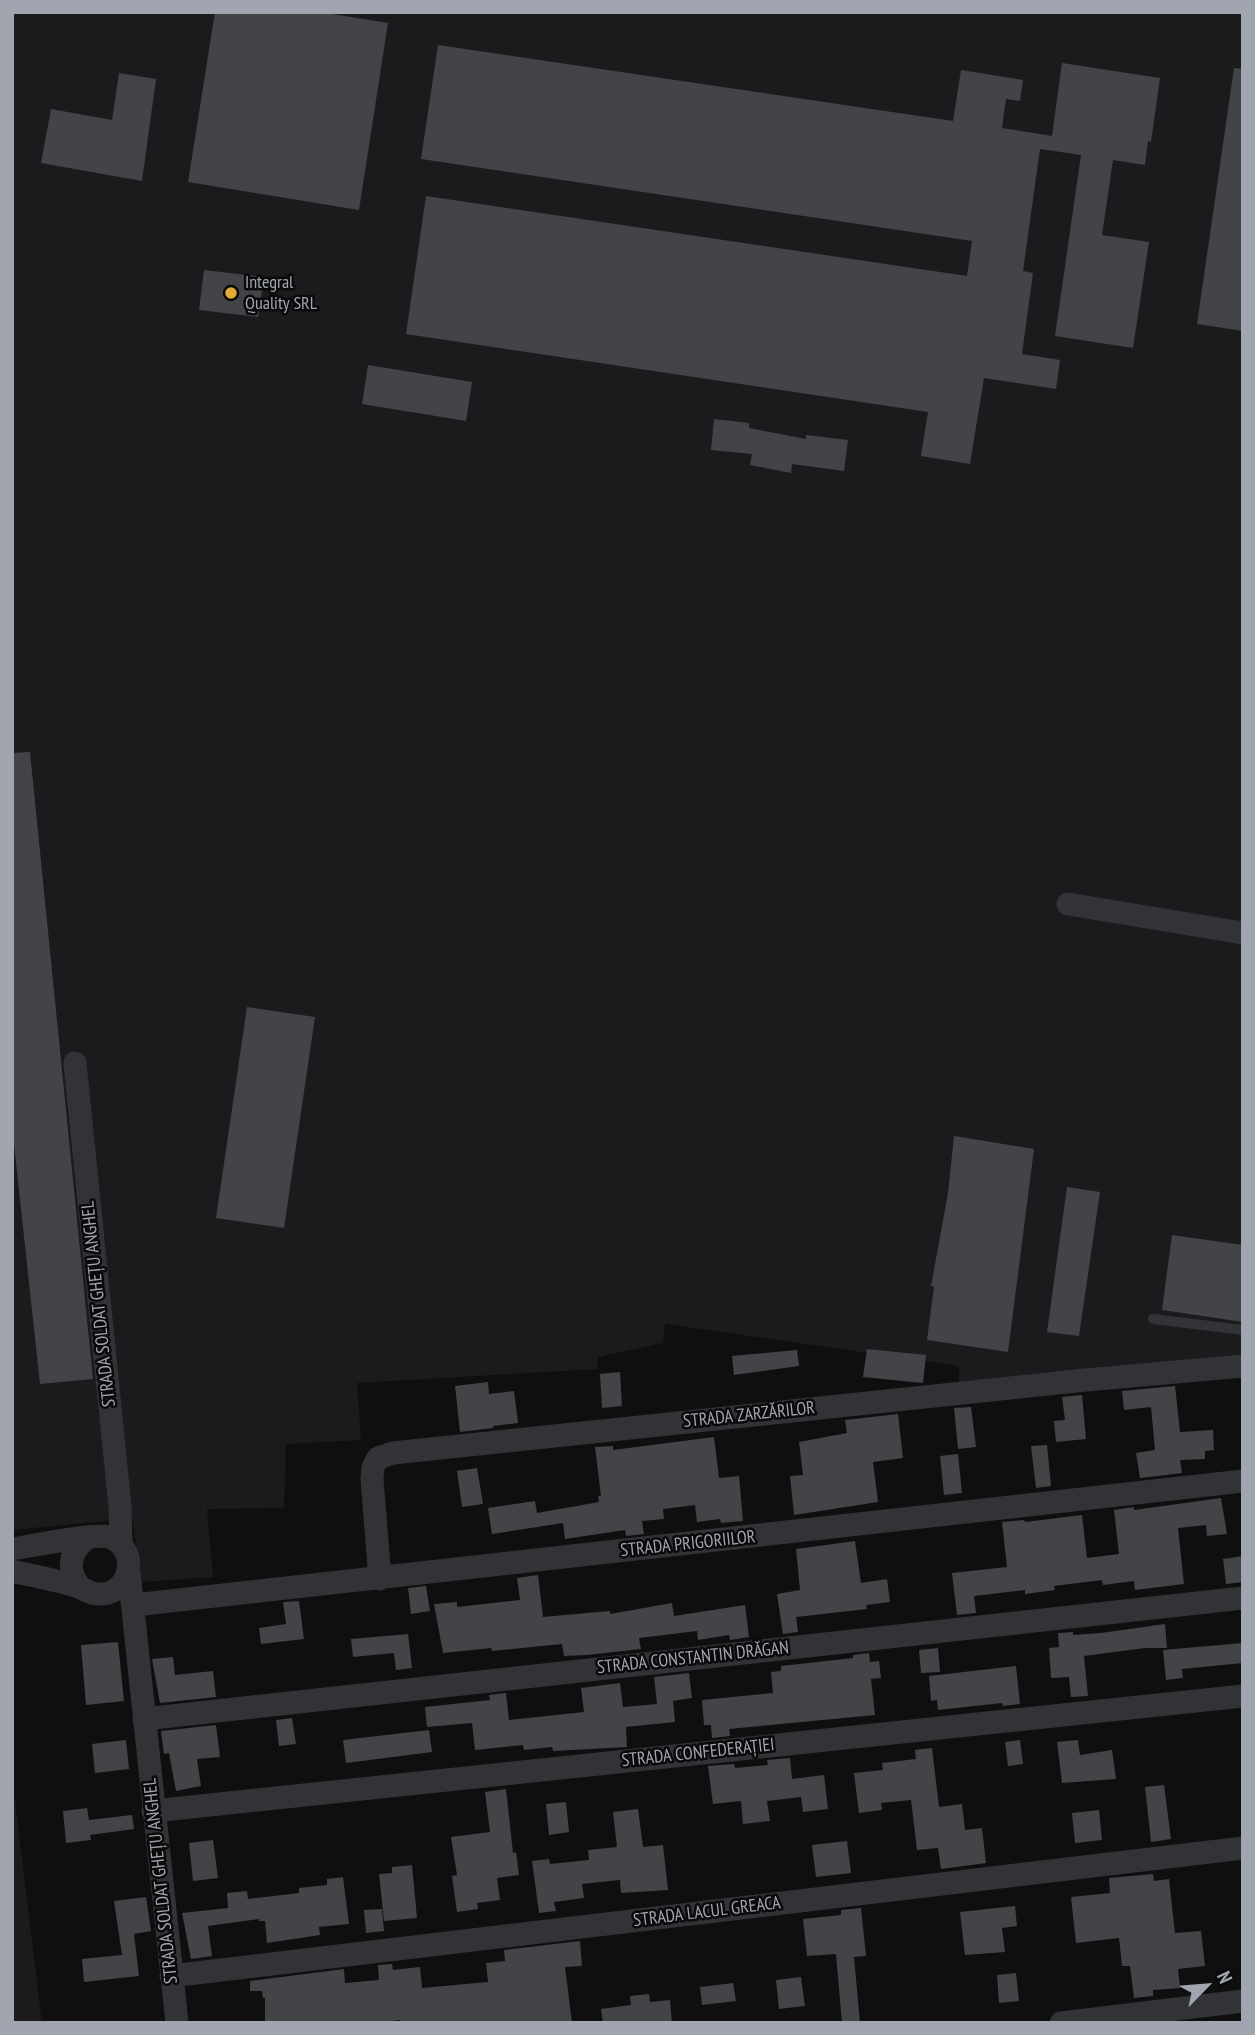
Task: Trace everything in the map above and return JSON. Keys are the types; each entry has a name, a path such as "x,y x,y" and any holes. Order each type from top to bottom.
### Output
{"street":[{"path":"1068,904 1243,933"},
{"name":"STRADA SOLDAT GHEȚU ANGHEL","path":"75,1063 120,1506 121,1545"},
{"name":"STRADA ZARZĂRILOR","path":"380,1579 373,1467 379,1458 393,1453 1072,1381 1243,1366"},
{"name":"STRADA PRIGORIILOR","path":"134,1605 1243,1481"},
{"path":"12,1549 105,1536 121,1545 129,1562 129,1572 118,1588 99,1595 12,1571"},
{"path":"81,1588 74,1580 71,1561 73,1552 86,1539"},
{"name":"STRADA SOLDAT GHEȚU ANGHEL","path":"129,1572 177,2023"},
{"path":"109,1593 134,1605"},
{"name":"STRADA CONSTANTIN DRĂGAN","path":"144,1719 1243,1598"},
{"name":"STRADA CONFEDERAȚIEI","path":"153,1811 1243,1696"},
{"name":"STRADA LACUL GREACA","path":"171,1976 1243,1848"},
{"path":"1060,2023 1243,2001"}],"lane":[{"path":"1153,1319 1243,1330"}],"shaded area":[{"path":"12,12 1243,12 1243,1356 959,1384 959,1366 665,1324 663,1343 598,1357 597,1369 357,1383 361,1440 286,1444 284,1508 207,1509 213,1577 142,1582 132,1518 12,1530"},
{"path":"12,1776 42,2023 12,2023"}],"building":[{"path":"215,12 320,12 388,23 359,210 188,182"},
{"path":"438,45 953,121 961,70 1023,80 1020,101 1006,99 1002,128 1052,136 1062,63 1160,78 1145,165 1113,160 1102,235 1149,242 1133,348 1055,336 1081,155 1040,149 1023,271 1033,273 1022,354 1060,360 1056,389 984,378 970,464 921,456 928,412 406,334 426,196 967,276 972,241 421,159"},
{"path":"1234,68 1243,69 1243,331 1197,324"},
{"path":"119,73 156,79 142,181 41,163 51,109 112,120"},
{"name":"Integral Quality SRL","path":"204,270 264,277 258,317 199,310"},
{"path":"368,365 472,382 466,421 362,404"},
{"path":"714,419 749,423 749,428 806,439 806,435 848,440 844,471 792,464 791,473 750,465 752,454 711,450"},
{"path":"30,752 93,1379 40,1384 12,1126 12,753"},
{"path":"247,1007 315,1017 284,1228 216,1218"},
{"path":"954,1136 1034,1149 1008,1352 927,1340 934,1287 931,1286 948,1193"},
{"path":"1067,1187 1100,1192 1079,1336 1047,1332"},
{"path":"1172,1235 1243,1245 1243,1322 1162,1310"},
{"path":"867,1349 926,1355 923,1383 863,1377"},
{"path":"797,1350 799,1366 734,1375 732,1356"},
{"path":"620,1372 622,1406 602,1408 600,1374"},
{"path":"488,1382 489,1394 514,1391 518,1423 460,1432 455,1386"},
{"path":"1175,1386 1180,1432 1213,1430 1214,1450 1205,1451 1205,1459 1180,1460 1182,1473 1140,1478 1136,1453 1155,1450 1151,1407 1124,1410 1122,1391"},
{"path":"1082,1395 1086,1439 1056,1442 1054,1421 1065,1420 1062,1397"},
{"path":"971,1407 976,1447 958,1449 954,1408"},
{"path":"898,1414 903,1458 873,1462 878,1502 794,1515 790,1476 803,1475 799,1442 847,1433 845,1420"},
{"path":"714,1437 719,1478 739,1476 743,1521 721,1523 720,1519 697,1522 695,1505 663,1509 664,1519 642,1521 644,1534 626,1536 625,1530 565,1539 563,1523 492,1534 488,1508 535,1501 537,1513 599,1502 598,1496 601,1496 595,1447 613,1446 613,1450"},
{"path":"1047,1445 1051,1486 1036,1488 1031,1446"},
{"path":"958,1454 962,1493 944,1495 940,1456"},
{"path":"477,1468 483,1504 462,1507 457,1471"},
{"path":"1221,1498 1227,1534 1207,1536 1206,1525 1178,1528 1184,1584 1135,1590 1134,1581 1103,1585 1102,1580 1054,1586 1055,1590 1025,1594 1025,1590 974,1596 976,1613 957,1615 952,1573 1007,1567 1002,1522 1082,1515 1087,1558 1119,1554 1114,1510 1134,1507 1134,1510"},
{"path":"855,1541 861,1583 887,1579 890,1602 866,1605 867,1609 796,1617 798,1632 783,1634 777,1594 800,1590 796,1549"},
{"path":"1243,1556 1243,1582 1226,1584 1223,1559"},
{"path":"538,1575 543,1617 610,1611 610,1614 672,1603 674,1616 745,1605 749,1637 730,1640 729,1635 698,1640 697,1631 639,1638 641,1649 587,1655 564,1656 562,1644 443,1653 434,1604 457,1602 457,1607 520,1600 517,1578"},
{"path":"426,1586 430,1611 411,1614 408,1588"},
{"path":"299,1601 304,1639 261,1644 259,1628 286,1624 283,1602"},
{"path":"1165,1624 1167,1648 1145,1648 1084,1656 1088,1696 1071,1697 1069,1677 1051,1678 1049,1648 1059,1647 1058,1633 1101,1633"},
{"path":"408,1634 412,1668 396,1670 394,1653 353,1657 351,1639"},
{"path":"118,1642 124,1701 86,1705 81,1645"},
{"path":"1243,1643 1243,1663 1182,1669 1183,1678 1166,1680 1163,1650"},
{"path":"938,1648 940,1672 921,1673 919,1650"},
{"path":"869,1653 870,1662 879,1661 881,1678 871,1679 875,1715 729,1729 730,1736 712,1738 711,1725 704,1725 702,1700 773,1693 771,1672 781,1671 781,1666 853,1658 853,1655"},
{"path":"173,1657 175,1675 213,1671 216,1697 160,1703 152,1659"},
{"path":"1016,1666 1020,1704 1003,1706 1002,1703 938,1710 937,1700 931,1701 929,1676"},
{"path":"689,1673 692,1698 673,1701 675,1722 626,1727 627,1747 553,1751 552,1747 524,1750 523,1745 475,1750 472,1723 427,1727 425,1707 490,1700 489,1695 506,1693 509,1720 584,1712 581,1688 620,1683 623,1707 657,1704 654,1677"},
{"path":"292,1718 296,1744 279,1746 276,1720"},
{"path":"216,1725 220,1757 197,1759 201,1786 176,1791 169,1753 164,1754 161,1731"},
{"path":"429,1730 432,1752 346,1763 343,1740"},
{"path":"126,1740 129,1769 95,1773 92,1744"},
{"path":"1020,1740 1023,1764 1008,1766 1005,1742"},
{"path":"1078,1740 1080,1755 1112,1750 1116,1779 1062,1783 1057,1742"},
{"path":"932,1748 939,1807 962,1804 965,1830 982,1828 986,1863 941,1869 938,1848 917,1850 911,1800 881,1803 882,1810 859,1813 854,1773 883,1770 882,1763 916,1759 915,1750"},
{"path":"790,1758 792,1779 824,1775 828,1809 803,1812 801,1797 767,1801 770,1821 743,1824 741,1801 713,1804 708,1766 734,1764 735,1768 768,1765 767,1760"},
{"path":"1164,1785 1171,1839 1151,1842 1145,1787"},
{"path":"506,1789 513,1853 516,1852 519,1875 497,1878 500,1900 477,1903 478,1909 457,1912 452,1876 457,1875 451,1837 490,1832 485,1792"},
{"path":"566,1802 569,1832 549,1835 546,1804"},
{"path":"87,1808 89,1820 132,1815 134,1829 90,1835 91,1840 66,1843 63,1811"},
{"path":"638,1809 643,1847 663,1845 668,1890 621,1893 620,1880 582,1884 584,1898 554,1902 556,1911 539,1913 532,1861 549,1859 550,1864 589,1860 588,1850 617,1847 613,1812"},
{"path":"1099,1810 1102,1840 1075,1843 1072,1813"},
{"path":"213,1840 218,1878 193,1881 189,1843"},
{"path":"847,1841 851,1873 816,1877 812,1845"},
{"path":"412,1865 417,1918 384,1921 379,1874 392,1873 392,1867"},
{"path":"1153,1874 1154,1881 1169,1879 1175,1933 1201,1931 1205,1966 1178,1969 1180,1988 1153,1990 1153,1996 1134,1998 1130,1966 1122,1966 1119,1938 1076,1943 1071,1897 1110,1893 1109,1878"},
{"path":"343,1877 349,1924 319,1927 320,1935 267,1943 265,1921 259,1919 208,1926 212,1956 191,1959 182,1913 228,1908 227,1893 247,1891 248,1899 299,1893 299,1888 327,1885 327,1879"},
{"path":"146,1897 151,1931 134,1934 139,1976 84,1982 82,1959 122,1955 114,1901"},
{"path":"1015,1906 1017,1926 1002,1928 1005,1952 965,1955 960,1912"},
{"path":"861,1908 866,1956 854,1957 860,2023 842,2023 836,1954 807,1956 803,1919 841,1915 841,1910"},
{"path":"382,1909 384,1931 366,1933 364,1910"},
{"path":"580,1941 582,1966 565,1967 572,2023 400,2023 400,2020 372,2023 268,2023 265,2022 265,1998 262,1991 250,1991 250,1981 344,1969 345,1983 379,1980 378,1965 392,1964 393,1970 420,1967 422,1988 488,1982 486,1963 505,1961 504,1950"},
{"path":"1016,1973 1019,2001 999,2003 997,1975"},
{"path":"801,1977 805,2006 779,2009 776,1980"},
{"path":"733,1983 736,2001 702,2005 700,1987"},
{"path":"649,1994 650,2002 670,2000 672,2023 603,2023 601,2009 631,2005 630,1996"}],"place":[{"name":"Integral Quality SRL","path":"231,293"}]}
